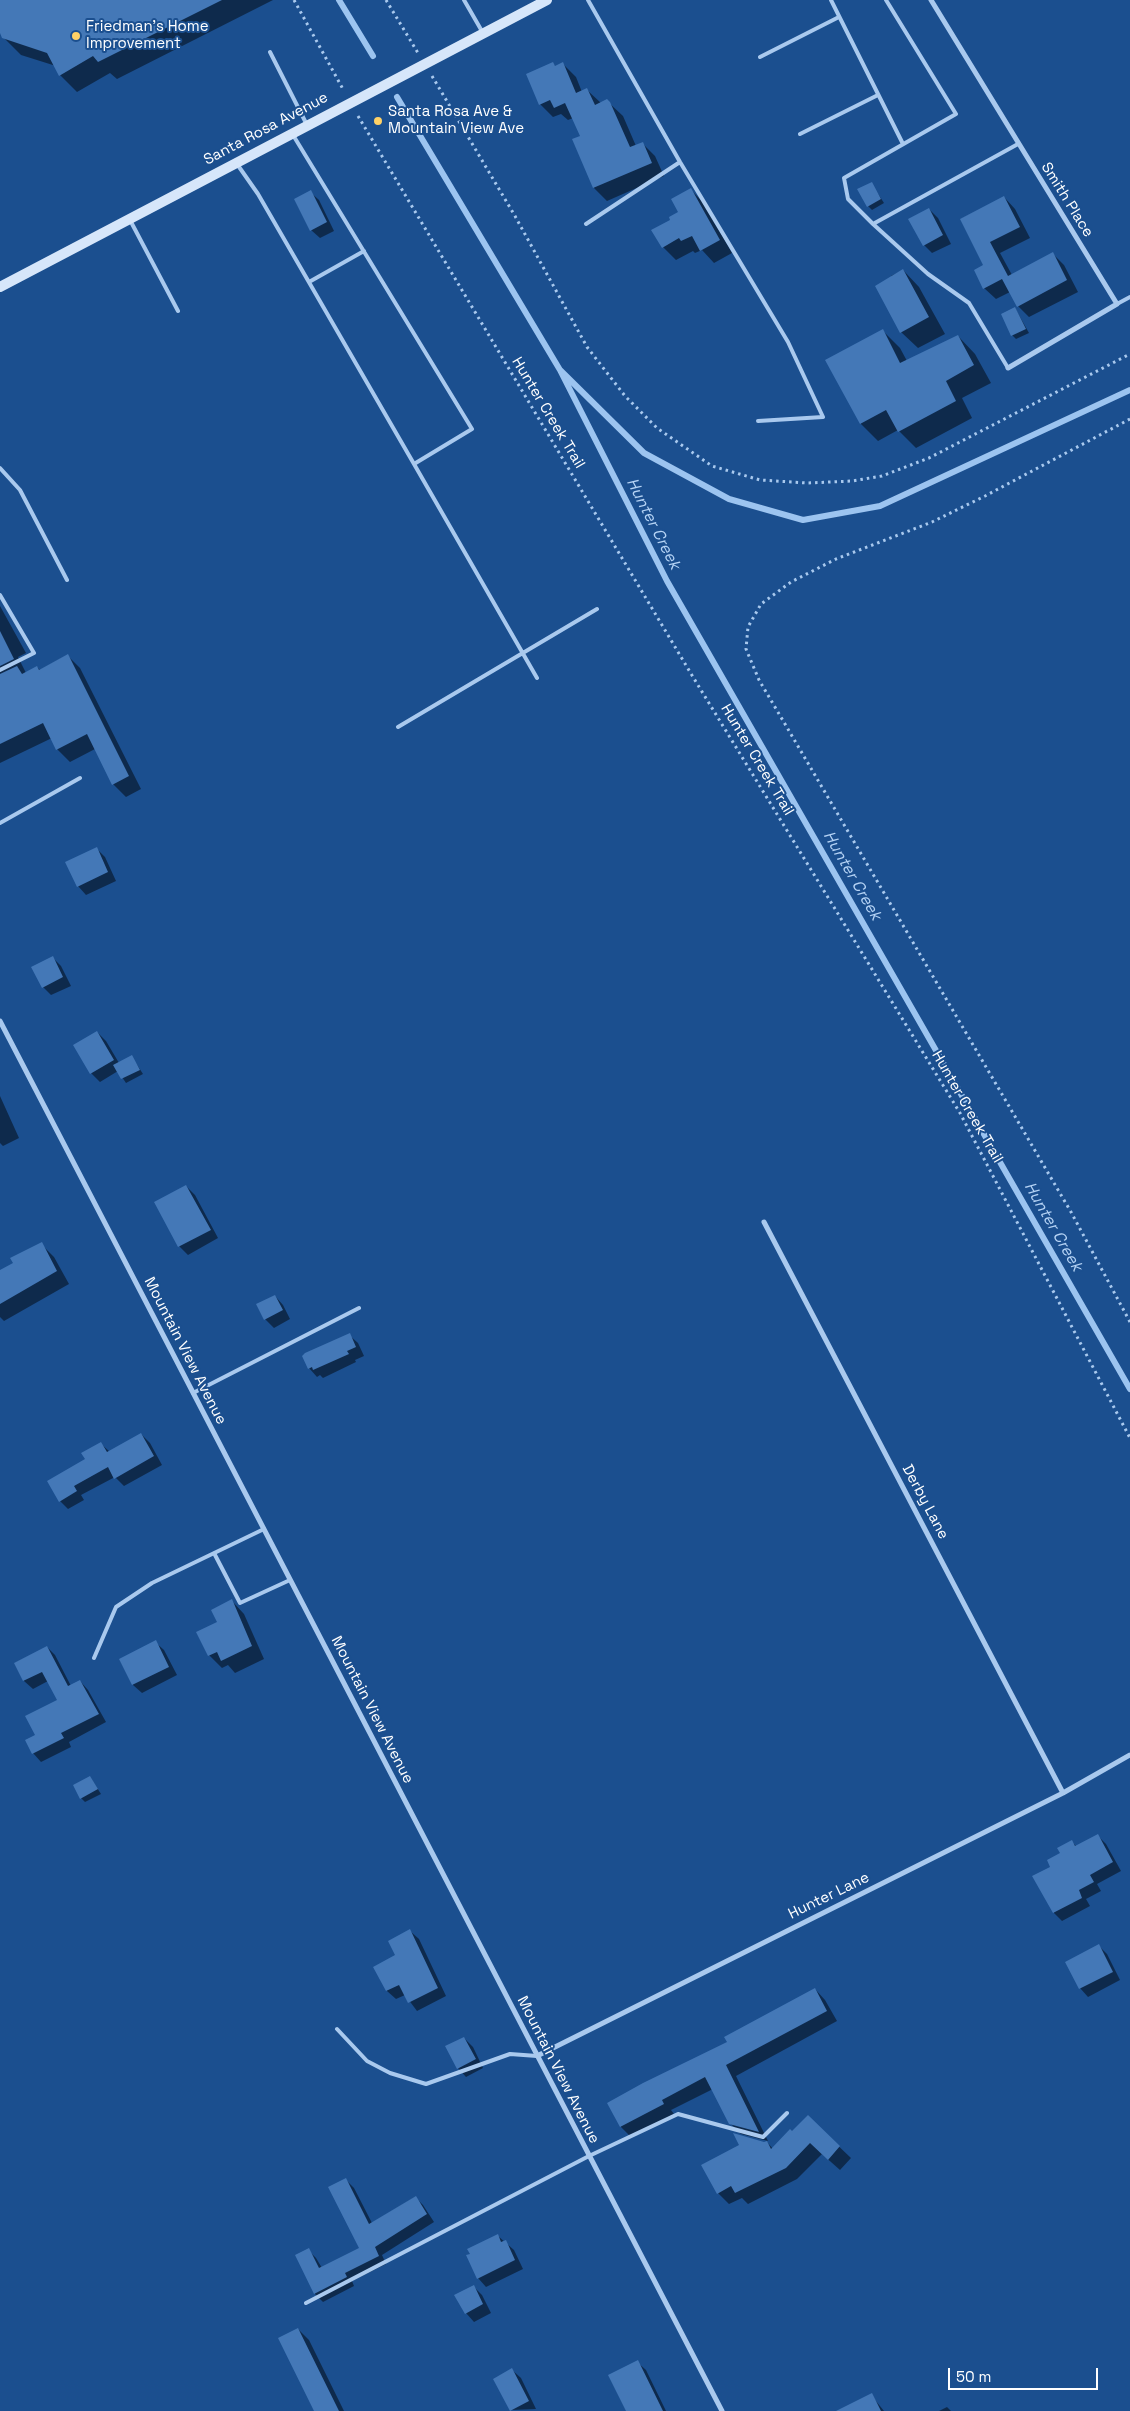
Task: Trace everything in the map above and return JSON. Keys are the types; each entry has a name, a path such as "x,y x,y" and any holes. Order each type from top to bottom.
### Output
{"main road":[{"name":"Santa Rosa Avenue","path":"0,286 547,0"}],"street":[{"name":"Smith Place","path":"931,0 1117,304"},
{"path":"1008,368 1117,304"},
{"name":"Mountain View Avenue","path":"0,1021 722,2411"},
{"name":"Derby Lane","path":"764,1222 1064,1794"},
{"name":"Hunter Lane","path":"537,2056 1064,1794 1130,1755"}],"lane":[{"path":"464,0 483,33"},
{"path":"588,0 680,162 788,342 823,418 758,421"},
{"path":"831,0 902,144"},
{"path":"886,0 956,114 844,178 848,199 928,274 969,303 1008,368"},
{"path":"760,57 839,17"},
{"path":"270,52 307,125"},
{"path":"800,134 878,95"},
{"path":"292,133 472,429 414,464"},
{"path":"873,224 1018,144"},
{"path":"236,162 267,210 537,678"},
{"path":"586,224 680,162"},
{"path":"129,218 178,311"},
{"path":"309,282 364,251"},
{"path":"1117,304 1130,297"},
{"path":"0,468 20,490 67,580"},
{"path":"0,595 34,653 0,670"},
{"path":"398,727 597,610"},
{"path":"0,823 80,778"},
{"path":"193,1393 359,1308"},
{"path":"94,1658 116,1607 152,1583 264,1529"},
{"path":"214,1553 240,1603 290,1580"},
{"path":"337,2029 367,2061 390,2073 426,2084 510,2054 537,2056"},
{"path":"306,2303 589,2156 678,2114 763,2137 786,2113"}],"path":[{"name":"Hunter Creek Trail","path":"294,0 350,102 693,677 960,1113 1130,1438"},
{"path":"386,0 515,216 587,347 624,396 651,422 712,466 760,480 808,483 852,481 882,476 929,458 1130,354"},
{"path":"1130,419 986,496 932,522 836,559 791,582 761,604 748,627 746,649 759,680 1071,1212 1130,1322"}],"building":[{"name":"Friedman's Home Improvement","path":"0,0 222,0 98,62 93,56 59,76 47,53 2,38 0,33"},
{"path":"553,62 555,66 563,62 576,93 587,88 595,105 607,99 610,102 630,147 643,142 652,163 593,188 572,139 580,136 565,103 554,108 550,100 539,105 526,74"},
{"path":"872,182 881,199 867,207 857,189"},
{"path":"691,188 720,240 700,251 692,236 681,241 679,238 662,248 651,230 670,220 669,217 678,212 671,199"},
{"path":"311,190 327,222 310,231 294,199"},
{"path":"1004,196 1020,227 990,242 1008,276 1053,252 1067,280 1017,307 1002,279 983,289 974,270 983,265 960,219"},
{"path":"929,208 943,235 923,246 908,219"},
{"path":"903,269 929,317 900,333 875,286"},
{"path":"1015,307 1026,329 1011,336 1001,314"},
{"path":"883,329 900,363 958,335 974,365 946,381 956,401 898,432 886,410 860,424 825,360"},
{"path":"0,631 14,659 0,666"},
{"path":"68,654 129,776 112,785 87,734 56,750 43,723 0,744 0,674 17,666 22,674 37,666 39,670"},
{"path":"97,847 108,872 77,887 65,862"},
{"path":"53,956 63,977 42,988 31,967"},
{"path":"97,1031 114,1060 90,1074 73,1045"},
{"path":"132,1055 140,1070 121,1079 113,1065"},
{"path":"186,1185 211,1230 178,1247 154,1202"},
{"path":"42,1242 57,1271 0,1304 0,1270 13,1263 10,1258"},
{"path":"275,1295 283,1310 264,1320 256,1304"},
{"path":"350,1333 356,1347 347,1351 349,1354 313,1370 312,1367 308,1369 302,1356 305,1353"},
{"path":"141,1433 154,1456 114,1479 108,1467 74,1486 77,1491 59,1502 47,1481 85,1459 81,1453 101,1442 107,1452"},
{"path":"232,1599 252,1646 221,1661 217,1652 208,1656 196,1632 217,1622 211,1610"},
{"path":"156,1640 169,1667 132,1685 119,1659"},
{"path":"47,1646 68,1686 80,1680 99,1714 61,1733 64,1738 32,1754 25,1740 35,1735 25,1716 57,1700 42,1672 23,1681 14,1663"},
{"path":"90,1776 98,1789 80,1799 73,1785"},
{"path":"1098,1834 1113,1862 1090,1875 1094,1882 1079,1890 1082,1898 1053,1913 1032,1876 1050,1867 1047,1860 1060,1853 1057,1848 1072,1840 1075,1846"},
{"path":"410,1929 438,1988 408,2003 399,1985 386,1991 373,1967 395,1955 388,1941"},
{"path":"1099,1944 1113,1972 1079,1989 1065,1962"},
{"path":"815,1988 827,2011 726,2065 759,2132 729,2124 705,2077 662,2100 664,2104 620,2127 607,2103 643,2083 727,2042 724,2037"},
{"path":"464,2037 476,2059 457,2069 445,2046"},
{"path":"808,2115 840,2146 828,2160 810,2143 786,2168 735,2193 731,2186 717,2194 701,2165 739,2145 733,2133 764,2142 767,2141 771,2149 790,2129 792,2131"},
{"path":"346,2178 369,2224 416,2196 427,2214 375,2247 379,2256 345,2273 347,2277 314,2294 295,2255 309,2248 319,2268 359,2248 328,2187"},
{"path":"498,2234 501,2242 506,2240 515,2260 477,2279 466,2255 470,2254 467,2249"},
{"path":"474,2285 483,2304 465,2314 454,2295"},
{"path":"298,2328 339,2411 314,2411 278,2338"},
{"path":"638,2360 663,2411 626,2411 608,2375"},
{"path":"512,2368 529,2401 510,2411 493,2379"},
{"path":"872,2393 881,2411 836,2411"}],"waterway":[{"path":"339,0 373,56"},
{"path":"397,97 560,370 644,453 729,499 803,520 880,506 1130,390"},
{"name":"Hunter Creek","path":"560,370 667,581 1130,1389"}],"place":[{"name":"Friedman's Home Improvement","path":"76,36"},
{"name":"Santa Rosa Ave & Mountain View Ave","path":"378,121"}]}
